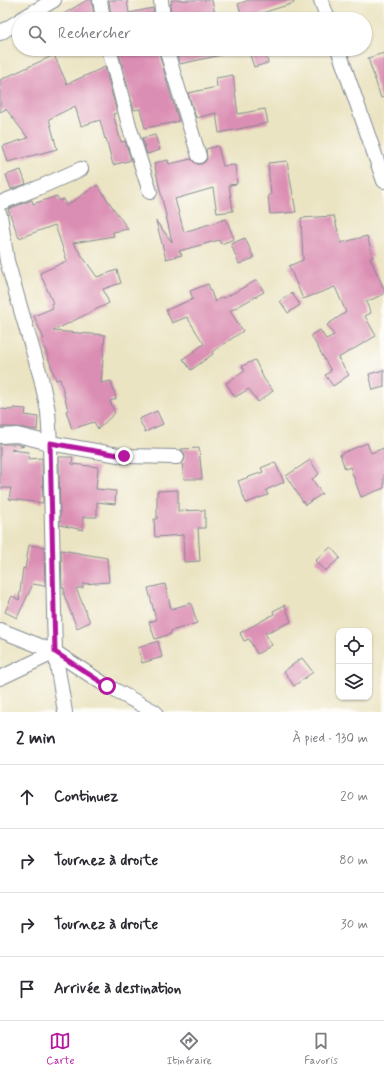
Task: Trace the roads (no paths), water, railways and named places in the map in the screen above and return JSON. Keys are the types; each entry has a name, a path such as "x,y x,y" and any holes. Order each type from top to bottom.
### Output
{"street":[{"path":"34,12 54,0"},
{"path":"100,0 102,12"},
{"path":"161,0 162,12"},
{"path":"321,0 325,12"},
{"path":"0,33 12,25"},
{"path":"111,56 130,129 150,192"},
{"path":"168,56 199,156"},
{"path":"340,56 384,181"},
{"path":"0,203 81,169"},
{"path":"0,215 7,261 41,378 48,411 55,652 65,712"},
{"path":"0,436 17,435 50,443 124,456 177,457"},
{"path":"0,630 55,652 107,686 155,712"},
{"path":"0,678 55,652"}]}
